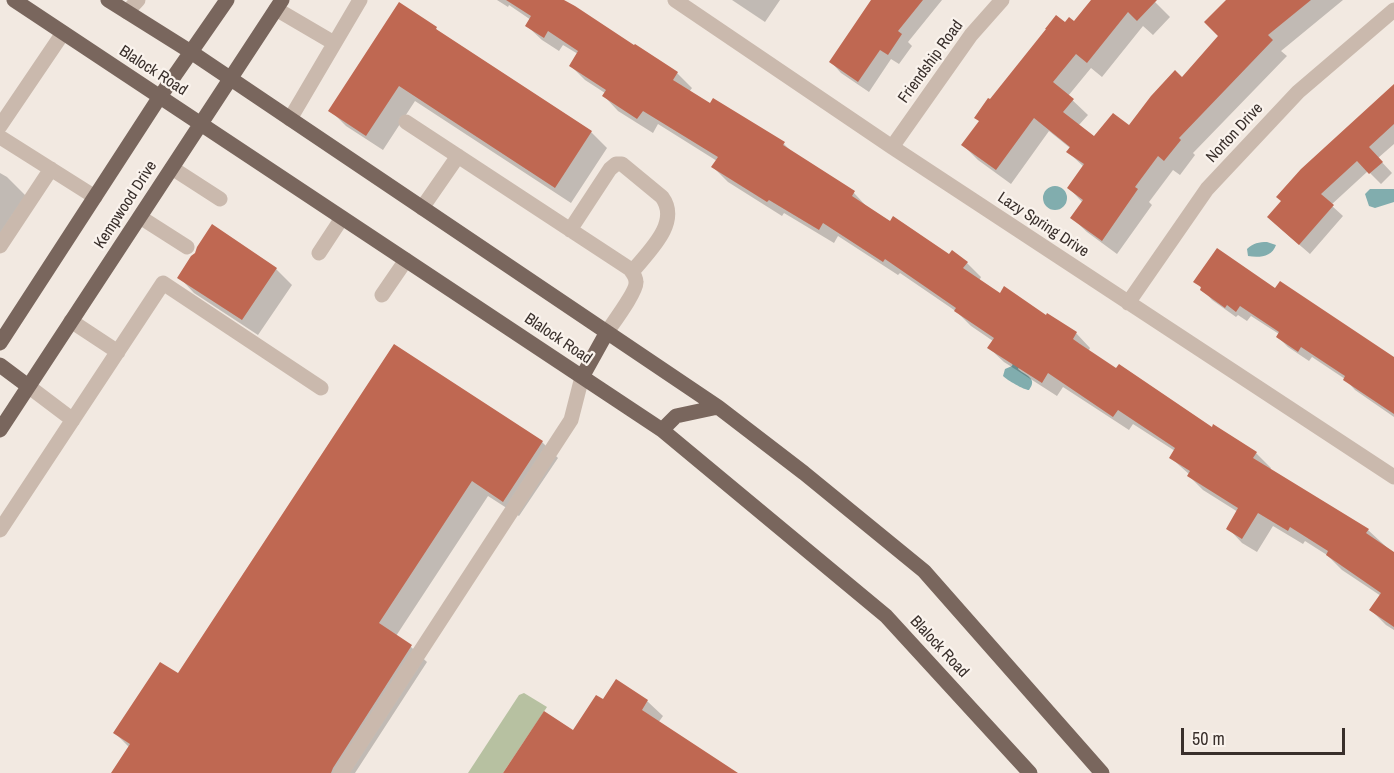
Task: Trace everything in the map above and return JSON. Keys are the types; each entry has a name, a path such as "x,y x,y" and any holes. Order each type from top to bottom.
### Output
{"main road":[{"name":"Blalock Road","path":"14,0 662,430 886,616 1030,773"},
{"name":"Blalock Road","path":"108,0 191,52 718,406 804,472 924,571 1102,773"},
{"name":"Kempwood Drive","path":"0,343 159,98 227,0"},
{"name":"Kempwood Drive","path":"0,430 279,5"},
{"path":"582,377 607,332"},
{"path":"0,365 28,386"},
{"path":"662,430 676,416 718,406"}],"street":[{"path":"127,12 138,0"},
{"path":"290,119 360,0"},
{"name":"Lazy Spring Drive","path":"675,0 892,147 1394,477"},
{"name":"Friendship Road","path":"892,147 971,35 1002,0"},
{"path":"279,5 334,43"},
{"name":"Norton Drive","path":"1128,303 1207,189 1298,92 1394,10"},
{"path":"0,126 63,33"},
{"path":"406,122 632,272 637,284 607,332"},
{"path":"0,137 95,197"},
{"path":"422,208 458,156"},
{"path":"570,230 610,169 616,164 622,164 662,197 668,210 666,226 662,234 632,272"},
{"path":"172,168 220,199"},
{"path":"0,246 51,169"},
{"path":"140,217 187,247"},
{"path":"319,254 342,218"},
{"path":"382,296 406,260"},
{"path":"0,530 163,283 321,388"},
{"path":"71,321 118,352"},
{"path":"341,773 571,420 582,377"},
{"path":"28,386 73,420"}],"green space":[{"path":"524,693 547,707 503,773 468,773 519,695"}],"water":[{"path":"1055,186 1060,187 1066,193 1066,203 1060,209 1055,210 1050,209 1044,203 1043,198 1044,193 1050,187"},
{"path":"1370,189 1394,189 1394,202 1375,208 1369,206 1365,194"},
{"path":"1267,242 1276,245 1271,252 1261,257 1248,256 1249,247 1256,243"},
{"path":"1013,363 1021,364 1018,369 1032,380 1029,390 1003,376 1005,369"}],"building":[{"path":"506,0 564,0 575,6 678,72 673,80 710,103 713,98 785,142 783,145 855,191 852,196 890,221 893,216 949,254 952,250 968,262 963,268 1000,293 1004,286 1046,315 1047,313 1077,332 1073,339 1080,344 1116,368 1119,364 1212,427 1213,424 1257,452 1253,458 1369,529 1366,533 1394,552 1394,627 1369,610 1381,593 1326,555 1328,551 1290,527 1288,531 1258,513 1242,539 1226,529 1238,508 1187,476 1190,471 1169,458 1175,448 1118,410 1113,417 1048,373 1042,383 987,348 994,338 954,311 956,308 885,259 883,262 823,223 819,230 769,200 767,202 711,167 718,157 643,111 637,119 602,96 606,90 569,66 578,51 548,31 544,38 525,26 531,16"},
{"path":"871,0 923,0 898,31 902,34 888,55 880,50 858,82 829,62"},
{"path":"1091,0 1157,0 1137,21 1128,12 1087,63 1076,54 1053,82 1074,99 1063,112 1094,136 1113,113 1129,125 1175,70 1182,77 1218,36 1204,22 1226,0 1311,0 1268,35 1273,40 1179,138 1181,140 1164,161 1158,156 1135,187 1138,189 1102,241 1070,218 1083,200 1067,188 1084,164 1066,152 1070,147 1034,118 996,170 961,145 979,121 974,118 988,98 990,99 1056,15 1065,22 1069,17 1074,21"},
{"path":"399,2 437,27 436,29 592,131 555,188 399,86 366,136 328,111"},
{"path":"1394,84 1394,124 1369,147 1383,162 1369,174 1357,161 1321,194 1334,205 1299,245 1267,217 1281,201 1276,197 1301,169"},
{"path":"212,224 277,268 242,320 177,278"},
{"path":"1217,248 1275,288 1280,281 1394,357 1394,414 1343,380 1345,376 1301,347 1298,352 1276,337 1279,332 1240,306 1236,312 1227,305 1225,308 1200,290 1201,287 1193,282"},
{"path":"394,344 543,441 503,502 472,481 379,623 412,645 331,773 111,773 130,744 113,733 160,662 178,673"},
{"path":"616,679 648,700 642,710 738,773 503,773 544,711 573,730 596,695 603,699"}]}
